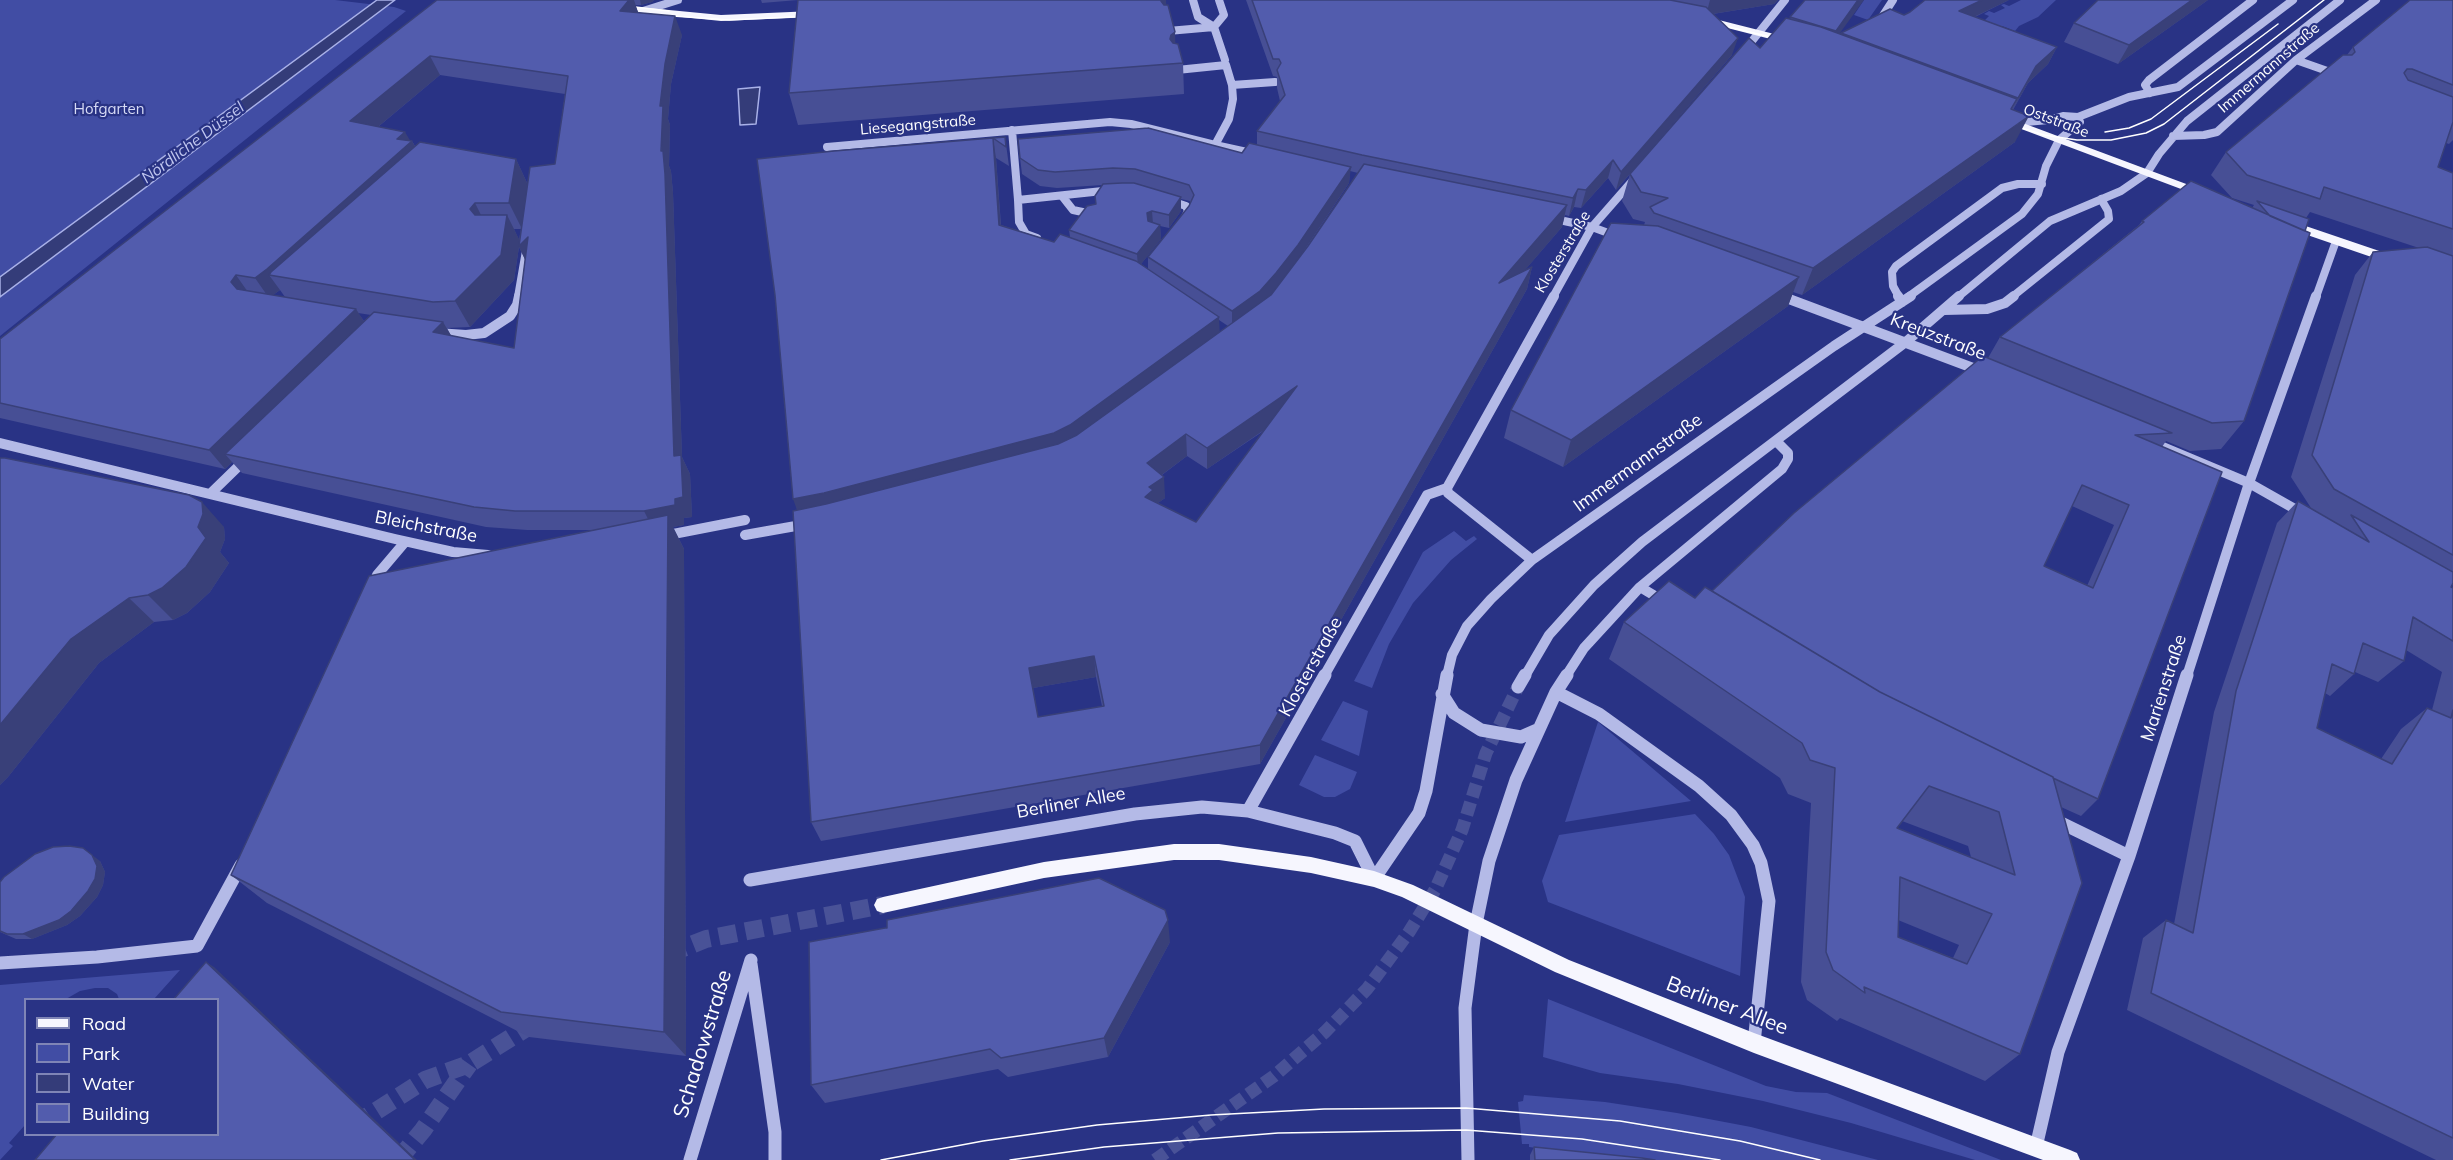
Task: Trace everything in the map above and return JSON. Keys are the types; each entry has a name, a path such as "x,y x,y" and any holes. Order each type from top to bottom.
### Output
{"main road":[{"path":"602,6 727,18 824,13"},
{"path":"1688,16 1760,32 1799,44"},
{"name":"Oststraße","path":"1993,115 2216,199"},
{"path":"2281,222 2400,262"},
{"name":"Berliner Allee","path":"883,905 1044,870 1174,852 1219,852 1266,857 1374,879 1407,891 1562,966 1754,1043 2070,1160"}],"street":[{"path":"643,11 678,0"},
{"path":"1193,0 1198,17 1214,27 1232,85 1229,119 1215,145"},
{"path":"1168,31 1214,27 1224,15 1219,0"},
{"path":"1735,61 1785,0"},
{"path":"1893,0 1882,17 1900,24"},
{"path":"2150,93 2145,85 2149,80 2253,0"},
{"name":"Immermannstraße","path":"1374,879 1419,813 1426,791 1442,693 1452,655 1467,626 1491,599 1532,560 1863,326 1933,282 2022,214 2038,194 2046,166 2059,140 2080,122 2079,117 2110,103 2178,87 2293,0"},
{"name":"Immermannstraße","path":"1518,687 1549,635 1594,585 1642,542 1907,342 2006,255 2050,221 2121,191 2147,173 2159,154 2187,121 2340,0"},
{"name":"Immermannstraße","path":"2174,136 2217,132 2296,60 2376,0"},
{"path":"2296,60 2333,73"},
{"path":"1177,70 1225,63"},
{"path":"1232,85 1275,82"},
{"path":"2014,123 2049,120 2062,116 2079,117"},
{"name":"Liesegangstraße","path":"827,147 1110,122 1131,124 1270,158"},
{"path":"1012,130 1019,222 1026,234 1046,241"},
{"name":"Klosterstraße","path":"1248,811 1427,495 1447,488 1592,227 1638,174"},
{"path":"1902,302 1893,286 1892,272 1896,266 2002,188 2018,184 2042,184"},
{"path":"1018,200 1123,190"},
{"path":"1062,196 1073,210 1092,214"},
{"path":"1158,197 1186,206 1188,211 1178,227"},
{"path":"1944,310 1987,309 2005,303 2109,219 2108,211 2101,199"},
{"path":"1545,218 1592,227 1624,239"},
{"path":"426,332 466,335 484,333 510,316 517,305 528,236"},
{"name":"Marienstraße","path":"2036,1148 2058,1052 2129,856 2249,483 2336,241"},
{"name":"Kreuzstraße","path":"1765,290 1991,375"},
{"path":"2142,438 2249,483 2310,518"},
{"path":"1468,1160 1465,1008 1476,924 1496,838 1516,780 1537,730 1556,692 1584,648 1640,587 1782,469 1788,459 1788,453 1776,441"},
{"name":"Bleichstraße","path":"0,443 405,542 453,552 500,555"},
{"path":"210,494 258,447"},
{"path":"1447,488 1448,493 1532,560"},
{"path":"650,539 745,520"},
{"path":"746,535 822,521"},
{"path":"367,597 377,575 405,542"},
{"path":"1640,587 1675,608"},
{"path":"1556,692 1599,714 1699,786 1731,814 1752,845 1761,863 1769,901 1754,1043"},
{"path":"1442,693 1454,713 1481,730 1521,736 1537,730"},
{"name":"Berliner Allee","path":"750,880 1136,813 1202,807 1248,811 1335,833 1356,841 1374,879"},
{"path":"2038,811 2129,856"},
{"path":"0,963 97,957 197,946 245,857"},
{"name":"Schadowstraße","path":"690,1160 751,960 775,1132 775,1160"}],"green space":[{"name":"Hofgarten","path":"0,0 335,0 394,7 406,11 0,336"},
{"path":"1864,0 1882,0 1868,20 1854,15"},
{"path":"2021,0 2056,0 2038,17 2019,26 2015,31 2002,26 1972,50 1983,22 1989,16 1984,14 1989,11 1994,13 2005,8 2001,5 2009,6"},
{"path":"1454,531 1466,541 1474,536 1477,539 1451,560 1413,603 1389,644 1372,688 1354,681 1423,552"},
{"path":"1343,701 1368,711 1359,756 1321,740"},
{"path":"1598,722 1691,801 1565,822"},
{"path":"1315,755 1357,772 1350,789 1335,797 1324,797 1299,785"},
{"path":"1695,814 1714,834 1729,855 1745,897 1740,976 1548,902 1542,881 1559,835"},
{"path":"180,970 155,998 119,998 117,994 108,988 95,988 80,991 68,998 24,998 24,1126 9,1143 13,1146 0,1160 0,985"},
{"path":"1548,999 1766,1086 1796,1092 1827,1093 2001,1160 1975,1160 1851,1123 1763,1101 1678,1084 1600,1073 1543,1057"},
{"path":"1524,1095 1605,1102 1677,1113 1751,1127 1878,1160 1634,1160 1529,1147 1529,1144 1522,1144 1518,1102 1523,1101"}],"water":[{"name":"Nördliche Düssel","path":"377,0 395,0 0,297 0,277"},
{"path":"760,87 756,124 740,125 738,89"}],"building":[{"path":"437,0 629,0 620,11 675,16 665,64 660,106 663,106 661,151 663,151 665,174 674,456 681,455 683,497 675,499 675,505 644,511 515,511 474,507 225,454 374,312 443,322 433,332 514,348 528,237 519,246 530,167 555,164 568,76 430,56 350,121 405,132 397,139 412,141 267,269 255,278 236,275 231,282 237,289 356,309 209,450 0,403 0,339"},
{"path":"798,0 1161,0 1164,5 1168,5 1175,32 1170,39 1173,43 1178,44 1183,63 789,93"},
{"path":"1252,0 1670,0 1706,7 1738,38 1621,172 1613,160 1586,190 1578,189 1573,198 1257,131 1285,95 1277,70 1281,63 1279,59 1273,59"},
{"path":"1805,0 1858,0 1836,31 1790,17"},
{"path":"1925,0 1982,0 1959,11 2057,47 2036,66 2018,98 1841,33 1890,9 1904,15"},
{"path":"2098,0 2192,0 2129,45 2074,23"},
{"path":"2410,0 2453,0 2453,85 2412,69 2407,69 2404,73 2408,80 2453,97 2453,122 2438,167 2453,173 2453,229 2324,187 2320,199 2247,175 2226,152 2343,55 2352,55 2355,52 2353,47"},
{"path":"1786,18 1821,27 2017,99 2011,109 2029,116 1813,268 1654,213 1650,207 1668,198 1641,192 1630,174 1749,38 1760,48"},
{"path":"1148,128 1242,153 1249,143 1351,167 1276,273 1260,291 1232,311 1148,257 1189,206 1194,195 1189,185 1135,169 1113,168 1055,172 1038,170 1020,158 1018,139"},
{"path":"1005,137 1006,147 993,138 999,225 1054,242 1060,234 1136,261 1219,317 1070,425 1054,433 793,499 775,295 757,159 834,151"},
{"path":"420,142 516,159 509,203 475,203 470,209 475,215 507,215 501,255 455,301 433,302 269,275 271,272"},
{"path":"1364,164 1567,205 1499,283 1532,267 1260,745 811,822 793,511 1058,444 1077,435 1271,295 1308,246","holes":["1297,386 1196,522 1145,497 1153,490 1149,487 1164,477 1147,463 1186,434 1207,448","1094,656 1104,706 1038,717 1029,668"]},
{"path":"2191,181 2310,233 2244,421 2212,423 2000,337 2144,222 2142,221"},
{"path":"1134,183 1181,197 1169,215 1152,211 1147,213 1148,221 1160,225 1137,254 1069,230 1087,206 1096,204 1095,196 1103,184"},
{"path":"2257,201 2309,219 2305,231 2270,216"},
{"path":"1611,223 1658,226 1799,277 1571,440 1511,410"},
{"path":"2427,247 2453,256 2453,555 2334,489 2312,455 2373,252"},
{"path":"1983,356 2172,433 2135,435 2222,472 2098,799 1880,692 1712,591 1794,513","holes":["2082,485 2129,505 2093,588 2044,566"]},
{"path":"0,458 189,495 202,502 203,514 198,527 206,538 186,567 162,588 148,595 129,598 71,639 0,725"},
{"path":"2298,501 2369,542 2351,515 2453,572 2451,587 2453,588 2453,641 2413,617 2404,661 2363,643 2354,674 2332,664 2317,728 2392,764 2427,708 2451,718 2453,710 2453,1138 2151,993 2166,920 2193,933 2236,691"},
{"path":"668,515 664,1032 501,1012 231,875 369,576"},
{"path":"1669,581 1695,598 1705,587 1880,692 2053,777 2082,883 2020,1054 1864,987 1865,993 1833,970 1826,952 1835,768 1810,760 1802,743 1624,622","holes":["1929,786 1999,812 2015,875 1897,828","1900,877 1992,914 1967,964 1898,937"]},
{"path":"53,847 83,848 92,855 97,866 95,879 88,891 71,911 59,920 23,934 7,934 0,931 0,882 4,877 35,854"},
{"path":"1099,878 1165,910 1168,920 1104,1038 1001,1058 990,1049 811,1085 809,942 887,928 887,920"},
{"path":"206,962 415,1160 35,1160 55,1136 219,1136 219,998 175,998"},
{"path":"1534,1147 1642,1158 1655,1160 1535,1160"}],"tunnel":[{"path":"1155,1160 1274,1076 1325,1032 1367,989 1409,932 1435,890 1462,830 1486,753 1518,687"},
{"path":"668,954 706,939 883,905"},
{"path":"469,1064 536,1022"},
{"path":"354,1125 425,1080 469,1064"},
{"path":"398,1160 423,1130 469,1064"}],"tram line":[{"path":"2006,123 2044,135 2077,140 2111,140 2146,133 2164,124 2324,0"},
{"path":"618,5 669,11"},
{"path":"659,15 729,20 812,16"},
{"path":"1708,22 1787,41"},
{"path":"2105,132 2129,128 2151,119 2278,24"},
{"path":"881,1160 983,1141 1097,1125 1211,1115 1324,1109 1466,1108 1620,1121 1740,1141 1820,1160"},
{"path":"1010,1160 1104,1147 1278,1133 1466,1130 1582,1139 1720,1160"}]}
